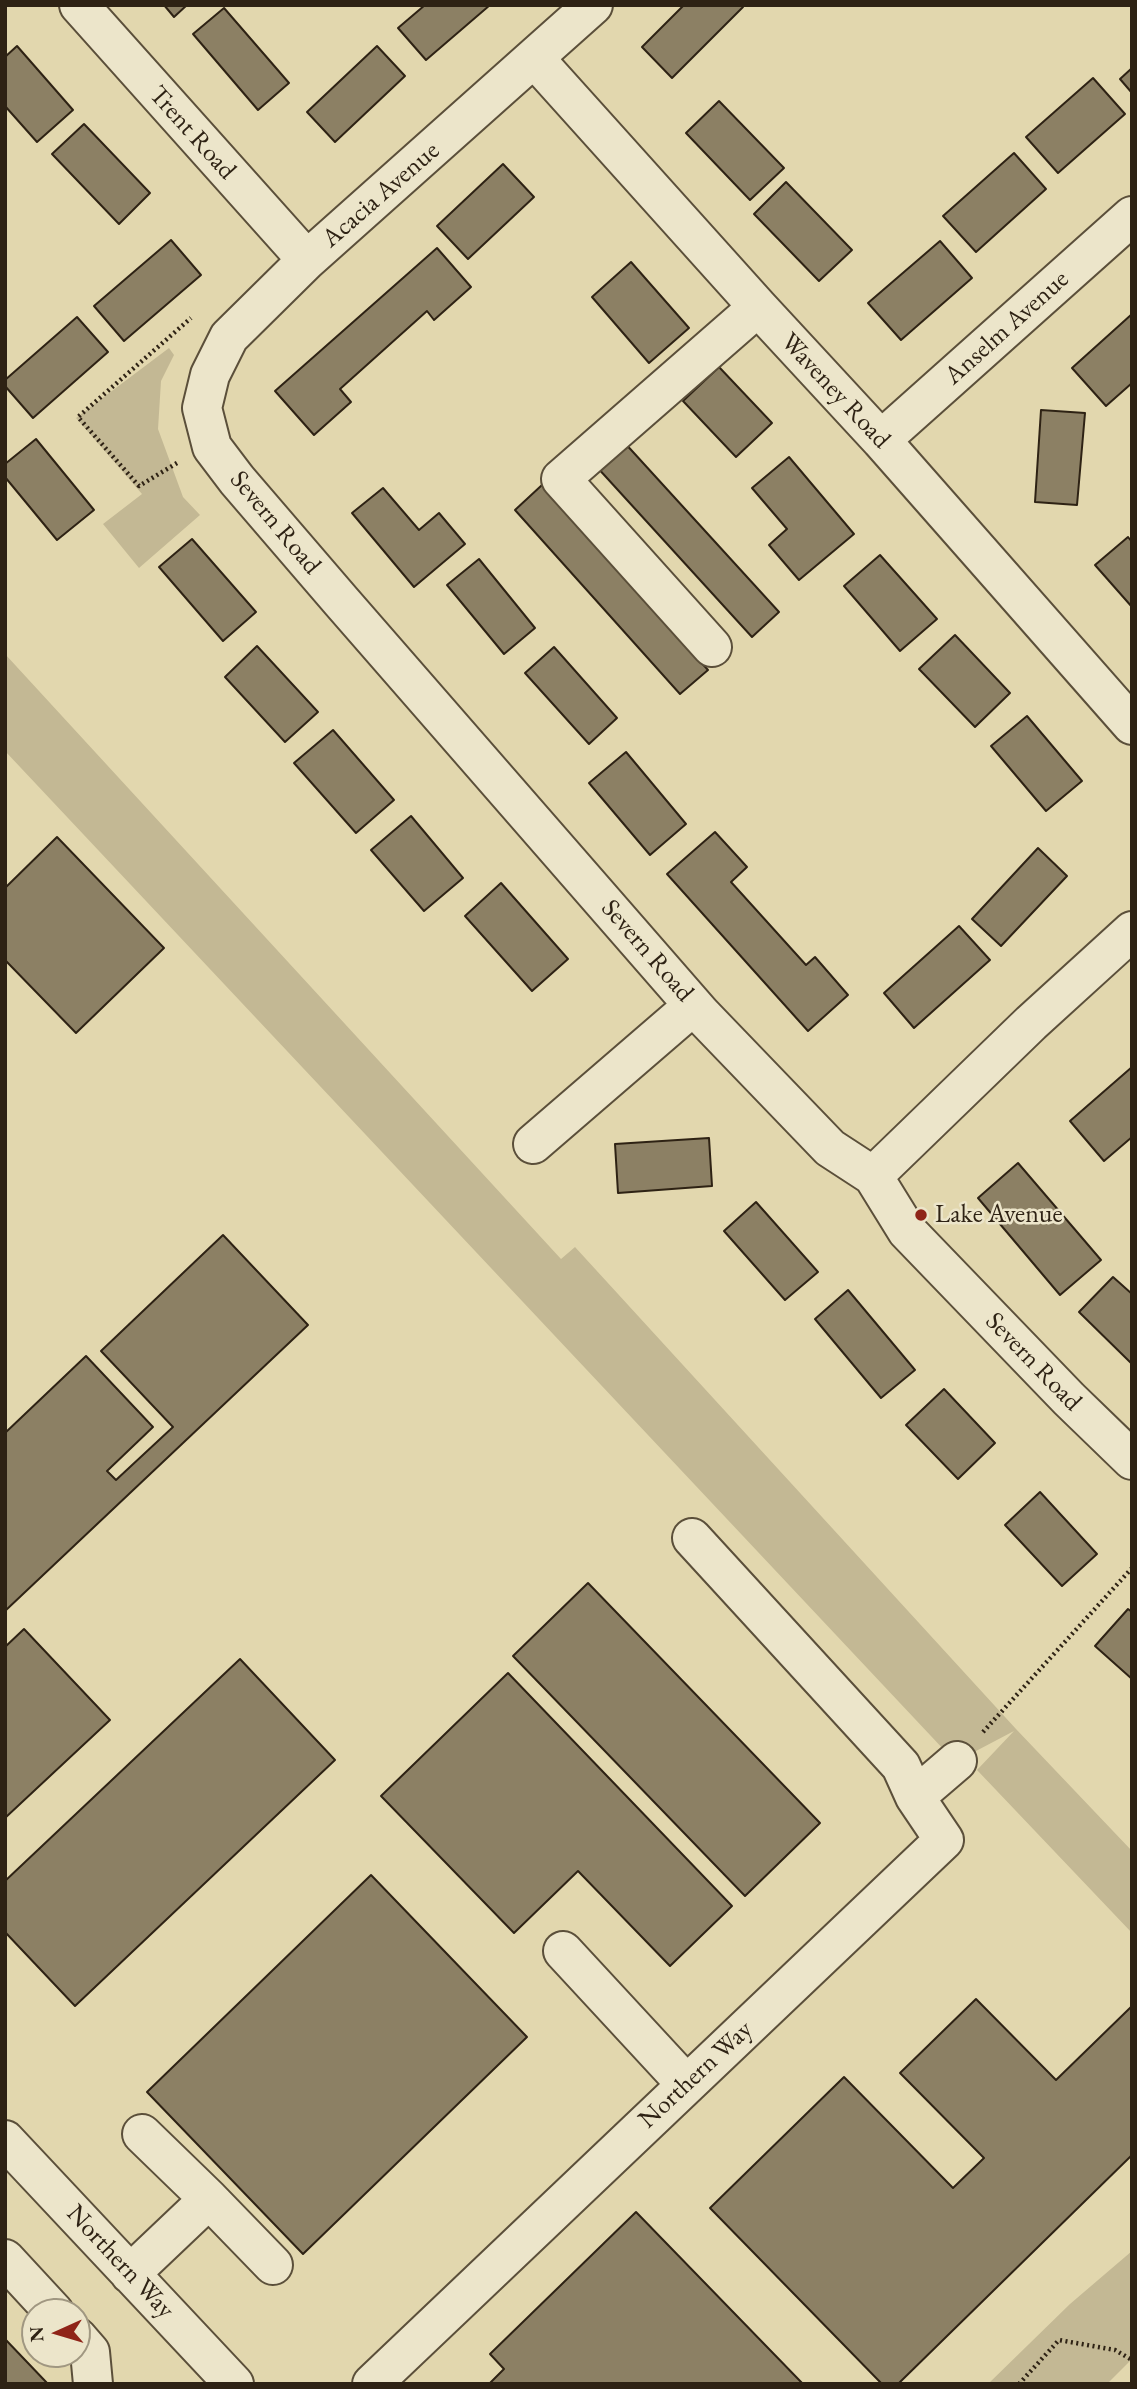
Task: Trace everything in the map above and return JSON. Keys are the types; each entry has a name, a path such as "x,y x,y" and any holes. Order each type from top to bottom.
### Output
{"street":[{"name":"Trent Road","path":"79,5 307,260"},
{"name":"Acacia Avenue","path":"202,408 210,374 229,337 307,260 593,5"},
{"name":"Waveney Road","path":"535,59 881,440 1132,725"},
{"name":"Anselm Avenue","path":"881,440 1132,216"},
{"path":"712,647 561,479 758,307"},
{"name":"Severn Road","path":"202,408 212,447 237,480 693,1006 830,1148 873,1176 907,1231 1059,1389 1132,1460"},
{"path":"873,1176 1031,1023 1129,939"},
{"path":"533,1144 693,1006"},
{"path":"692,1538 901,1766 915,1797 957,1761"},
{"name":"Northern Way","path":"372,2384 944,1840 915,1797"},
{"path":"563,1951 686,2084"},
{"path":"142,2134 273,2265"},
{"name":"Northern Way","path":"11,2159 131,2273 234,2384"},
{"path":"131,2273 209,2199"},
{"path":"5,2259 41,2298"},
{"path":"91,2363 93,2384"}],"path":[{"path":"179,462 139,486 78,416 199,311"},
{"path":"957,1761 1132,1568"},
{"path":"1020,2384 1059,2340 1115,2350 1132,2360"}],"shaded area":[{"path":"169,348 174,355 161,381 158,429 183,497 200,515 139,568 103,524 142,494 76,418"},
{"path":"5,654 561,1259 575,1247 1016,1729 1132,1851 1132,1933 977,1770 1014,1731 957,1761 946,1752 5,751"},
{"path":"1132,2251 1132,2359 1107,2384 988,2384 1070,2304"}],"building":[{"path":"164,5 187,5 174,17"},
{"path":"425,5 490,5 426,60 398,28"},
{"path":"684,5 743,7 672,78 642,47"},
{"path":"224,8 289,83 258,110 193,34"},
{"path":"17,46 73,110 37,142 5,106 5,57"},
{"path":"377,46 405,76 335,142 307,112"},
{"path":"1132,68 1132,93 1120,79"},
{"path":"1093,78 1125,114 1058,173 1026,137"},
{"path":"719,101 784,168 750,200 686,133"},
{"path":"84,124 150,193 119,224 52,154"},
{"path":"1014,153 1046,189 976,252 943,216"},
{"path":"503,164 534,197 468,259 437,226"},
{"path":"786,182 852,250 819,281 754,214"},
{"path":"171,240 201,275 124,341 94,306"},
{"path":"940,241 972,278 901,340 868,303"},
{"path":"437,248 471,287 434,320 427,311 340,389 351,402 314,435 275,391"},
{"path":"631,262 689,328 649,363 592,297"},
{"path":"1132,314 1132,383 1106,406 1072,368"},
{"path":"77,317 108,352 33,418 5,386 5,380"},
{"path":"719,367 772,423 736,457 683,401"},
{"path":"1041,410 1085,413 1077,505 1035,502"},
{"path":"36,439 94,510 57,540 5,477 5,464"},
{"path":"623,441 779,612 752,637 596,466"},
{"path":"789,457 854,534 799,580 769,545 787,529 752,488"},
{"path":"542,485 708,670 680,694 515,510"},
{"path":"383,488 419,530 439,513 465,544 414,587 352,513"},
{"path":"1128,537 1132,542 1132,607 1095,565"},
{"path":"192,539 256,612 223,641 159,567"},
{"path":"880,555 937,619 900,651 844,586"},
{"path":"479,559 535,628 504,654 447,585"},
{"path":"955,635 1010,693 975,727 919,669"},
{"path":"257,646 318,712 285,742 225,677"},
{"path":"554,647 617,718 589,744 525,673"},
{"path":"1027,716 1082,781 1046,811 991,746"},
{"path":"333,730 394,800 356,833 294,763"},
{"path":"626,752 686,824 650,855 589,783"},
{"path":"411,816 463,878 424,911 371,850"},
{"path":"715,832 747,867 731,882 806,965 815,957 848,995 808,1031 667,874"},
{"path":"57,837 164,948 76,1033 5,960 5,888"},
{"path":"1038,848 1067,876 1001,946 972,919"},
{"path":"501,883 568,959 532,991 465,916"},
{"path":"959,926 990,960 914,1028 884,993"},
{"path":"1132,1067 1132,1137 1104,1161 1070,1121"},
{"path":"709,1138 712,1186 618,1193 615,1144"},
{"path":"1018,1163 1101,1260 1060,1295 978,1198"},
{"path":"756,1202 818,1272 785,1300 724,1231"},
{"path":"223,1235 308,1325 5,1611 5,1433 86,1356 153,1427 107,1471 116,1480 173,1427 101,1351"},
{"path":"1113,1277 1132,1294 1132,1364 1079,1312"},
{"path":"848,1290 915,1370 881,1398 815,1319"},
{"path":"944,1389 995,1443 958,1479 906,1425"},
{"path":"1040,1492 1097,1554 1062,1586 1005,1525"},
{"path":"588,1583 820,1823 745,1896 513,1656"},
{"path":"1128,1609 1132,1612 1132,1679 1095,1646"},
{"path":"24,1629 110,1720 5,1818 5,1647"},
{"path":"240,1659 335,1760 75,2006 5,1932 5,1881"},
{"path":"508,1673 732,1906 670,1966 578,1871 514,1933 381,1796"},
{"path":"371,1875 527,2037 303,2254 147,2092"},
{"path":"976,1999 1056,2080 1132,2006 1132,2155 898,2384 882,2384 710,2208 844,2077 953,2188 984,2158 900,2073"},
{"path":"636,2212 803,2384 489,2384 504,2369 490,2354"},
{"path":"5,2339 21,2356 21,2368 33,2368 48,2384 5,2384"}],"place":[{"name":"Lake Avenue","path":"921,1215"}]}
